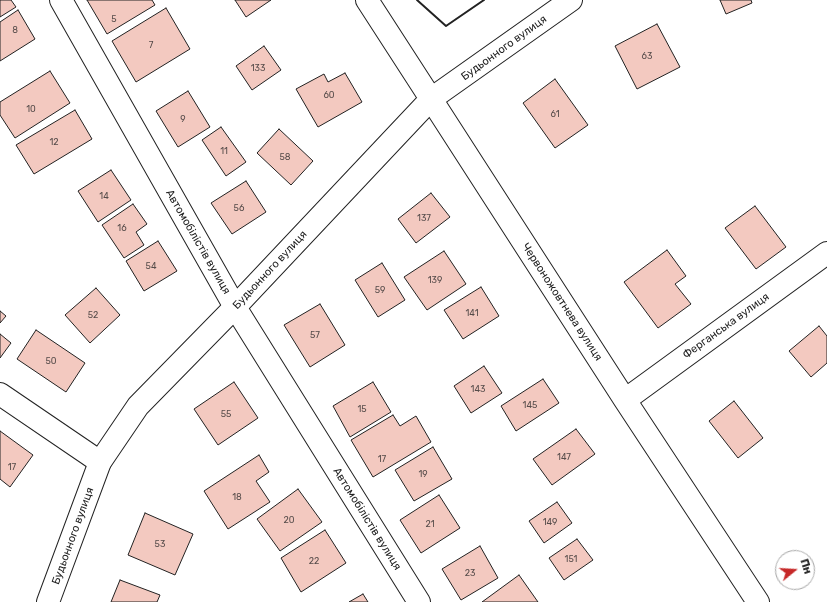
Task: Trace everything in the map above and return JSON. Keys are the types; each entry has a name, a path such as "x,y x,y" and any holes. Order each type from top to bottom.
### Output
{"street":[{"name":"Автомобілістів вулиця","path":"61,0 235,307 419,602"},
{"name":"Червоножовтнева вулиця","path":"367,0 625,400 758,602"},
{"name":"Будьонного вулиця","path":"48,602 100,462 138,406 235,307 431,99 571,0"},
{"name":"Ферганська вулиця","path":"625,400 827,253"},
{"path":"0,394 100,462"}],"building":[{"path":"0,0 11,0 16,7 0,17"},
{"path":"87,0 152,0 155,5 107,34"},
{"path":"235,0 271,0 246,17"},
{"path":"720,0 751,0 752,3 726,14"},
{"path":"166,8 190,49 136,82 112,41"},
{"path":"18,10 35,39 0,61 0,22"},
{"path":"657,24 680,67 637,89 615,46"},
{"path":"264,46 281,70 252,90 236,66"},
{"path":"50,71 70,103 15,138 0,115 0,102"},
{"path":"345,73 362,102 318,127 296,89 324,74 328,82"},
{"path":"555,79 588,125 555,148 523,103"},
{"path":"188,91 210,127 178,147 156,111"},
{"path":"75,110 92,139 34,174 16,145"},
{"path":"221,127 246,162 226,176 202,140"},
{"path":"279,129 313,161 291,185 257,153"},
{"path":"111,170 131,200 98,222 78,191"},
{"path":"246,181 266,212 232,234 211,203"},
{"path":"431,193 450,217 416,243 398,219"},
{"path":"133,204 147,224 136,232 144,245 124,258 102,225"},
{"path":"755,206 786,247 756,269 725,228"},
{"path":"158,241 177,271 144,291 126,261"},
{"path":"667,250 686,276 675,284 691,304 658,328 624,282"},
{"path":"444,251 466,284 427,310 404,277"},
{"path":"382,263 405,300 378,317 355,280"},
{"path":"481,287 499,316 463,339 444,310"},
{"path":"96,288 120,315 90,343 65,315"},
{"path":"320,304 345,345 310,367 284,325"},
{"path":"0,311 6,316 0,323"},
{"path":"819,326 827,336 827,363 811,377 789,351"},
{"path":"36,330 85,363 66,392 17,359"},
{"path":"0,334 11,343 0,358"},
{"path":"484,366 502,393 471,413 454,386"},
{"path":"543,379 559,403 516,431 501,406"},
{"path":"234,382 258,418 218,445 194,409"},
{"path":"373,382 391,412 350,437 333,406"},
{"path":"734,401 763,438 738,458 709,421"},
{"path":"393,415 400,426 416,416 431,442 373,477 351,440"},
{"path":"576,429 595,454 552,485 533,459"},
{"path":"0,431 33,455 10,487 0,479"},
{"path":"433,447 452,479 414,501 395,470"},
{"path":"259,455 269,472 256,481 270,502 228,529 204,491"},
{"path":"298,489 322,522 280,551 257,519"},
{"path":"439,495 460,528 421,553 400,520"},
{"path":"557,502 572,523 544,543 529,521"},
{"path":"145,513 193,534 175,575 128,555"},
{"path":"325,530 346,563 301,592 281,558"},
{"path":"577,539 593,560 564,580 549,558"},
{"path":"480,546 498,578 461,600 442,569"},
{"path":"519,575 538,602 482,602"},
{"path":"120,580 160,595 157,602 111,602"},
{"path":"363,594 368,602 349,602"}],"wall":[{"path":"417,0 446,26 484,0"}]}
